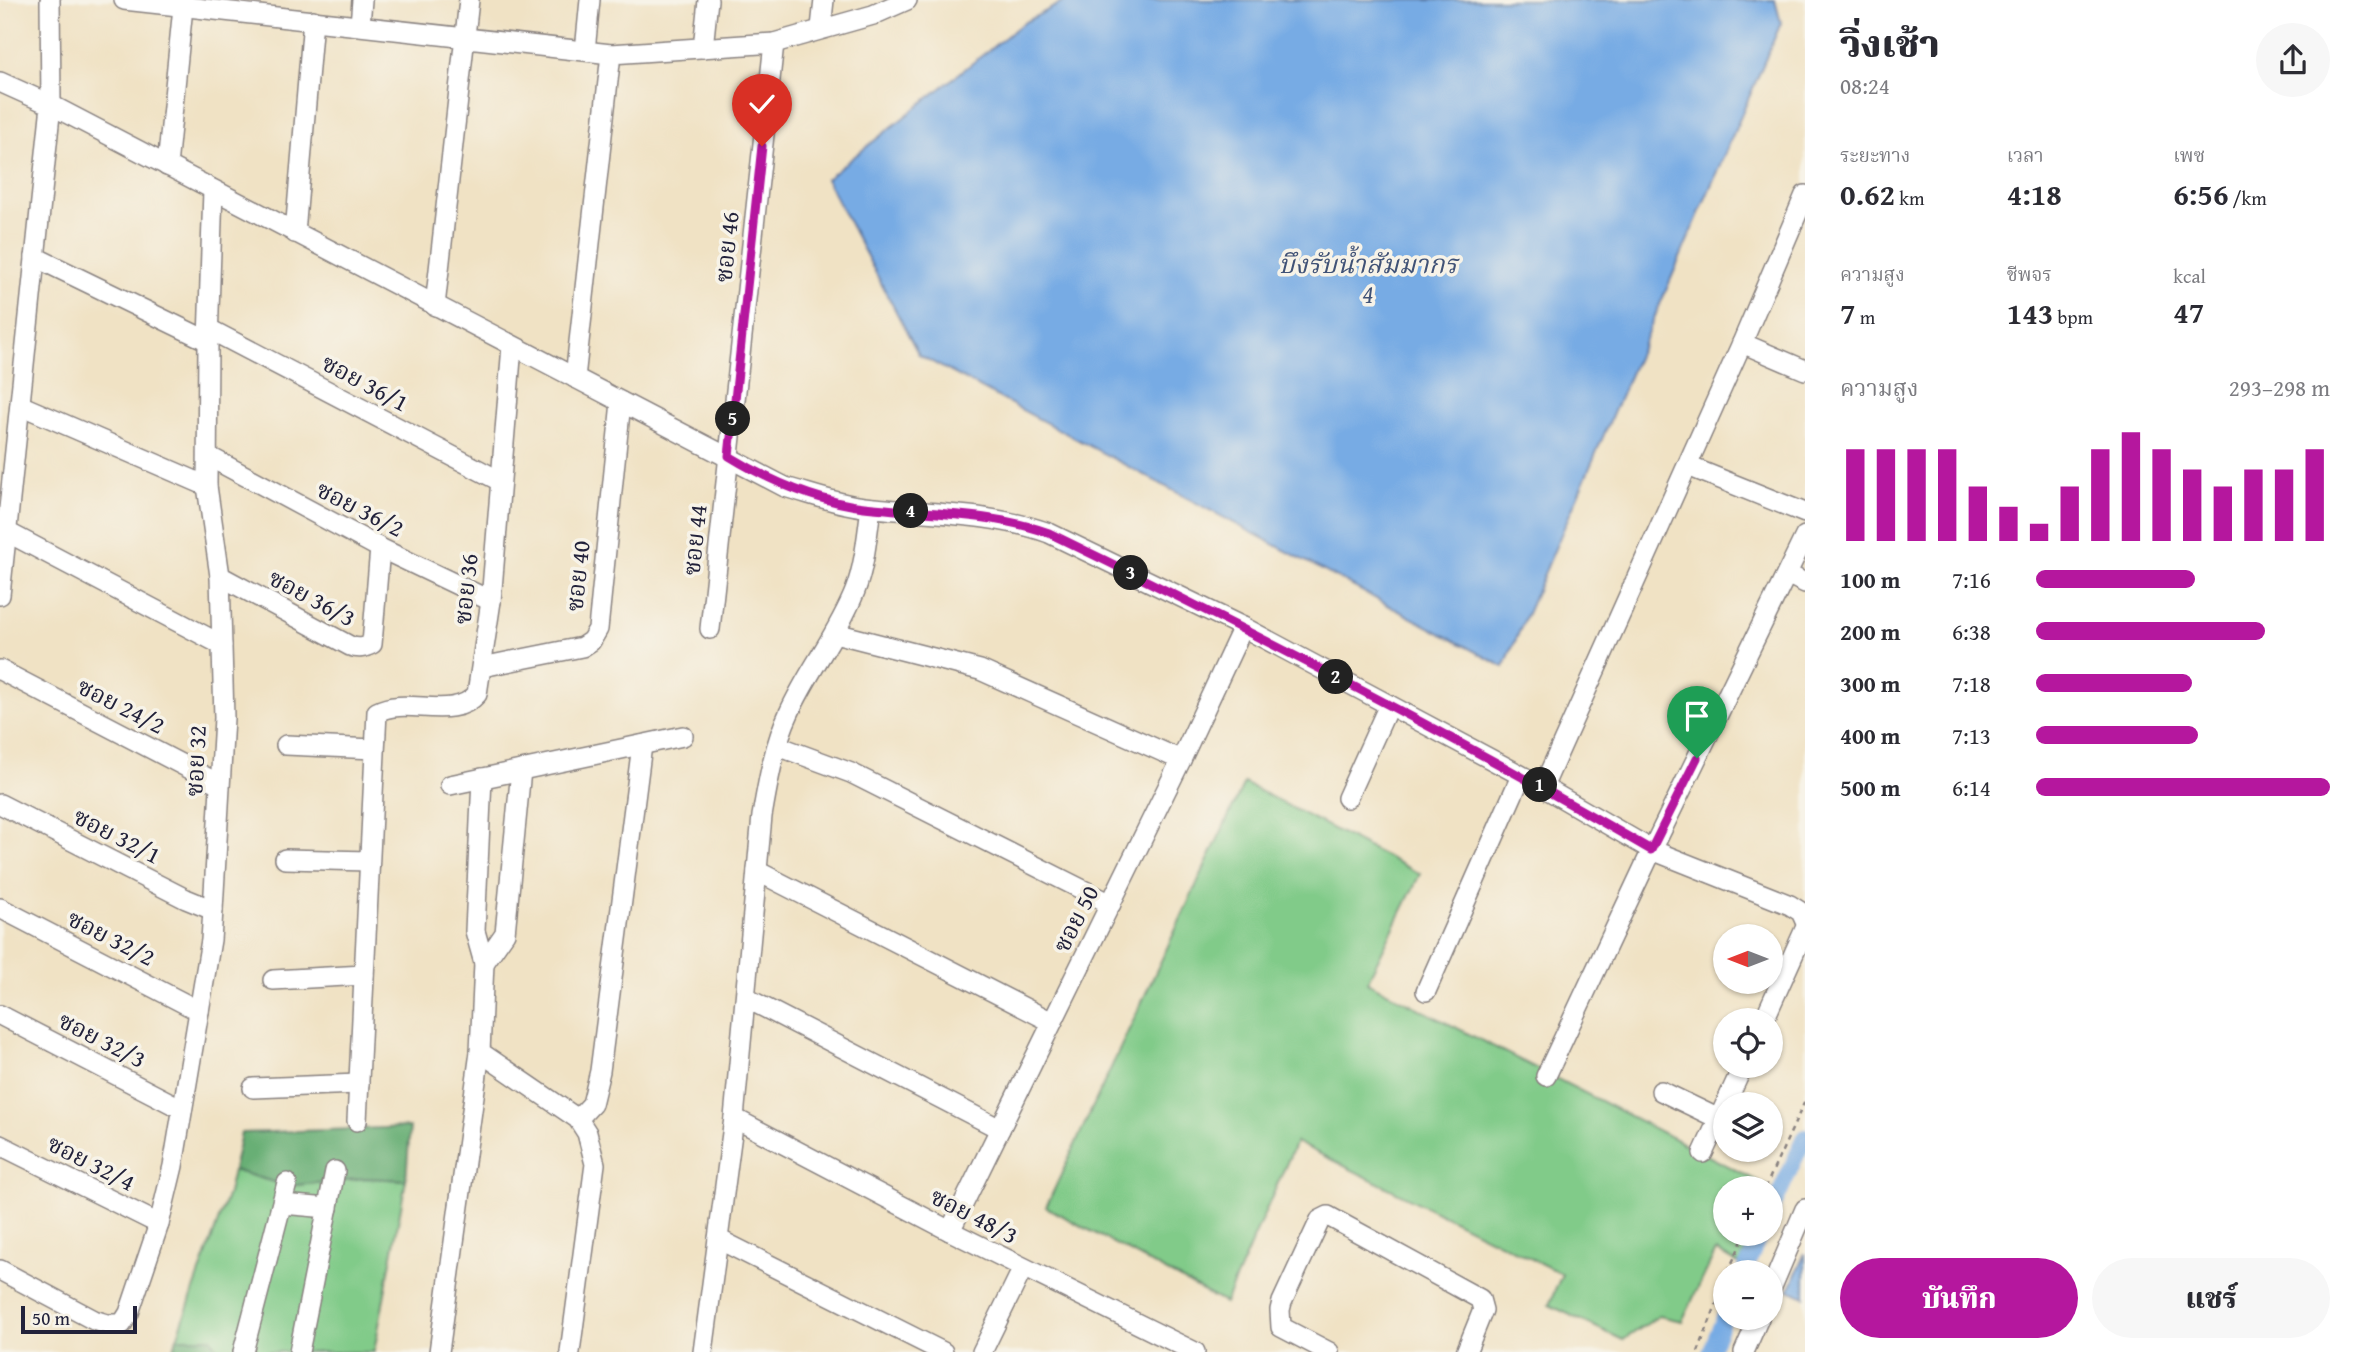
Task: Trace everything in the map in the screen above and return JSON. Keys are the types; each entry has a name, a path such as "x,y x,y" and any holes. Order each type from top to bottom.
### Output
{"street":[{"path":"0,595 51,105 50,0"},
{"path":"360,25 362,0"},
{"path":"435,306 469,0"},
{"path":"585,51 590,0"},
{"path":"703,48 708,0"},
{"path":"821,29 824,0"},
{"path":"135,1 183,7 250,7 313,20 611,54 774,43 873,15 907,0"},
{"path":"167,166 183,7"},
{"path":"295,233 313,20"},
{"name":"ซอย 46","path":"729,456 774,43"},
{"path":"575,379 611,54"},
{"path":"0,82 51,105 785,487 871,508 997,519 1049,533 1243,627 1543,787 1651,850 1790,905 1801,912 1805,921"},
{"name":"ซอย 32","path":"0,1270 94,1320 107,1324 122,1324 129,1313 159,1224 173,1166 213,910 224,718 220,576 207,486 213,190"},
{"path":"1543,787 1688,466 1805,194"},
{"name":"ซอย 36/1","path":"35,257 208,335 500,481"},
{"path":"1742,343 1805,370"},
{"name":"ซอย 36","path":"358,1121 377,712 394,706 459,707 477,695 491,601 512,346"},
{"name":"ซอย 40","path":"482,667 582,647 591,641 597,629 621,402"},
{"path":"20,405 207,486"},
{"name":"ซอย 36/2","path":"208,456 380,548 491,601"},
{"name":"ซอย 44","path":"710,629 729,456"},
{"path":"1688,466 1805,513"},
{"path":"703,1352 734,1118 764,804 788,715 855,592 871,508"},
{"path":"6,533 222,645"},
{"path":"1546,1076 1651,850 1796,578 1805,536"},
{"name":"ซอย 36/3","path":"220,576 351,647 365,648 372,643 380,548"},
{"name":"ซอย 50","path":"950,1231 1181,760 1243,627"},
{"path":"835,633 980,670 1181,760"},
{"name":"ซอย 24/2","path":"0,670 219,784"},
{"path":"1347,798 1389,705"},
{"path":"450,785 682,736"},
{"path":"286,745 374,749"},
{"path":"578,1119 592,1104 600,1071 642,745"},
{"path":"778,746 851,773 1111,904"},
{"path":"484,963 505,933 521,770"},
{"path":"1426,991 1521,776"},
{"path":"439,1352 480,1052 484,963 475,931 482,778"},
{"name":"ซอย 32/1","path":"0,804 186,899 213,910"},
{"path":"285,859 369,862"},
{"path":"757,871 1052,1022"},
{"name":"ซอย 32/2","path":"0,908 199,1011"},
{"path":"1769,1008 1805,929"},
{"path":"273,980 364,975"},
{"path":"746,998 1000,1129"},
{"name":"ซอย 32/3","path":"0,1015 182,1109"},
{"path":"480,1052 578,1119 587,1133 595,1164 570,1352"},
{"path":"253,1088 359,1084"},
{"path":"1661,1091 1713,1116"},
{"name":"ซอย 48/3","path":"734,1118 950,1231 1195,1352"},
{"path":"1703,1153 1713,1132"},
{"name":"ซอย 32/4","path":"0,1145 159,1224"},
{"path":"299,1352 335,1171"},
{"path":"243,1352 288,1183"},
{"path":"282,1204 328,1208"},
{"path":"1783,1261 1805,1209"},
{"path":"1322,1350 1281,1327 1280,1310 1320,1220 1328,1216 1480,1299 1483,1310 1466,1352"},
{"path":"718,1239 943,1352"},
{"path":"982,1352 1023,1268"},
{"path":"1744,1352 1754,1330"}],"path":[{"path":"1771,1176 1805,1101"},
{"path":"1698,1352 1713,1313"}],"green space":[{"path":"1244,783 1420,874 1367,982 1713,1158 1713,1162 1720,1162 1747,1176 1713,1176 1713,1246 1747,1246 1742,1260 1731,1260 1716,1251 1682,1321 1659,1316 1623,1340 1549,1305 1562,1274 1296,1142 1225,1303 1046,1207"},
{"path":"410,1127 406,1180 366,1178 287,1186 233,1170 241,1133"},
{"path":"233,1170 287,1186 366,1178 406,1180 374,1352 220,1352 211,1338 177,1338 228,1193"},
{"path":"177,1338 211,1338 220,1352 173,1352"}],"water":[{"name":"บึงรับน้ำสัมมากร 4","path":"1067,0 1775,0 1781,23 1504,667 919,355 826,179 1023,23"},
{"path":"1805,1253 1805,1297 1789,1290"}],"waterway":[{"path":"1783,1186 1805,1137"},
{"path":"1749,1260 1756,1246"},
{"path":"1710,1352 1719,1330"}],"route":[{"path":"762,146 729,456 785,487 818,496 860,506 997,519 1049,533 1243,627 1543,787 1651,850 1697,758"}]}
